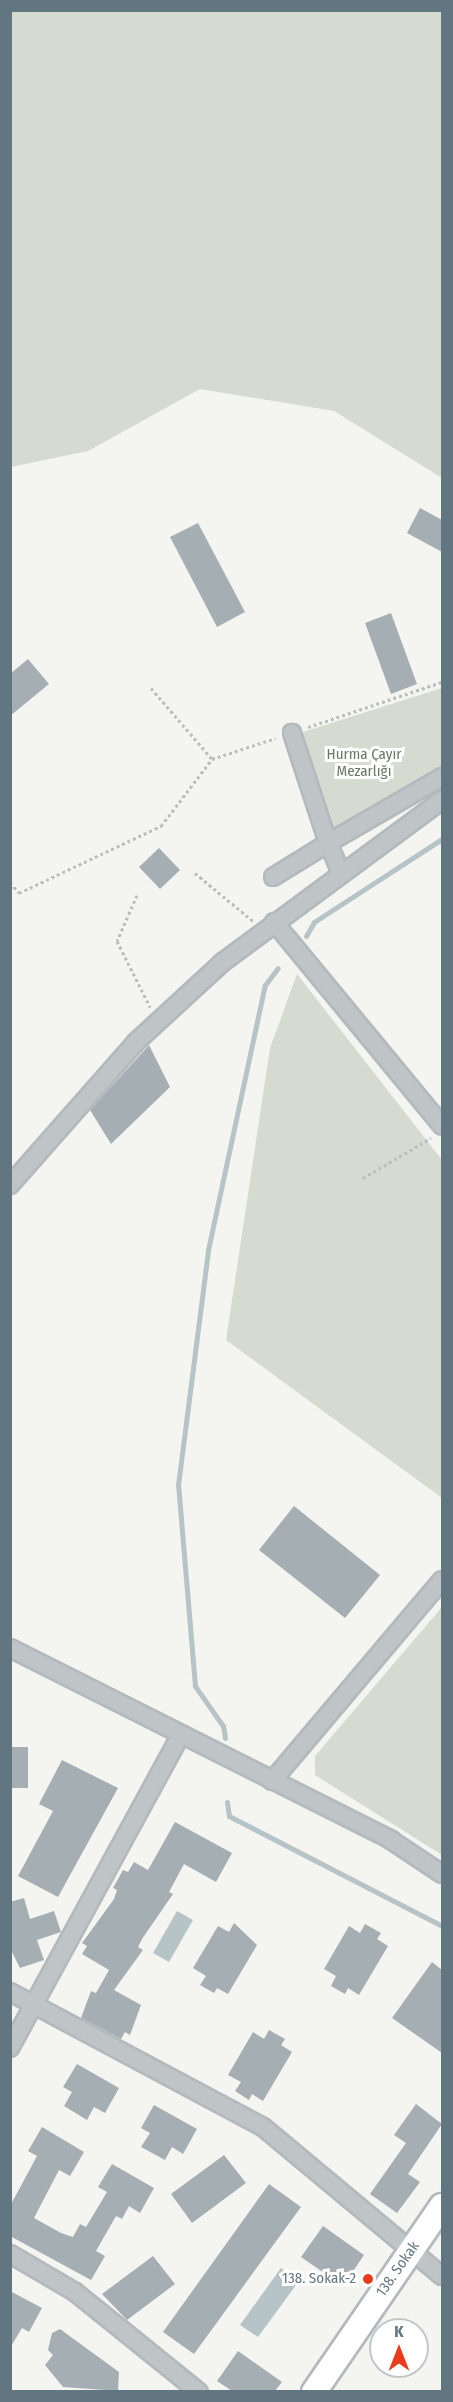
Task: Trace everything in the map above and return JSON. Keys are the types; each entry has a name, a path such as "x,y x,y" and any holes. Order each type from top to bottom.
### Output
{"street":[{"path":"292,733 328,843 341,873"},
{"path":"273,877 442,777"},
{"path":"10,1185 158,1022 269,926 442,800"},
{"path":"269,926 442,1126"},
{"path":"272,1781 442,1580"},
{"path":"10,1647 180,1736 391,1840 442,1875"},
{"path":"10,2048 180,1736"},
{"path":"10,1992 263,2127 442,2276"},
{"name":"138. Sokak","path":"314,2391 442,2206"},
{"path":"10,2254 75,2292 199,2391"}],"path":[{"path":"10,882 19,893 161,826 212,759 442,682"},
{"path":"152,688 212,759"},
{"path":"195,873 269,926"},
{"path":"137,895 117,941 158,1022"},
{"path":"363,1178 442,1131"}],"green space":[{"path":"10,11 442,11 442,478 334,411 200,389 88,451 11,467"},
{"name":"Hurma Çayır Mezarlığı","path":"442,688 442,773 331,833 303,732"},
{"path":"297,974 442,1160 442,1498 226,1340 270,1048"},
{"path":"442,1607 442,1855 315,1775 315,1756"}],"shaded area":[{"path":"177,1911 193,1920 169,1962 153,1953"},
{"path":"281,2268 299,2281 258,2337 240,2325"}],"building":[{"path":"420,508 442,520 442,552 407,533"},
{"path":"198,523 245,612 217,627 170,537"},
{"path":"391,613 417,684 391,694 365,623"},
{"path":"28,659 49,684 10,716 10,674"},
{"path":"159,848 180,870 160,889 139,867"},
{"path":"149,1045 170,1087 111,1144 90,1110"},
{"path":"294,1506 380,1575 345,1618 259,1550"},
{"path":"10,1747 28,1747 28,1788 10,1788"},
{"path":"62,1760 118,1788 58,1897 18,1876 53,1811 39,1804"},
{"path":"175,1822 232,1853 216,1882 184,1864 169,1892 173,1894 138,1947 143,1950 114,1990 141,2005 130,2035 125,2032 121,2039 81,2018 91,1991 96,1993 109,1970 82,1954 87,1946 82,1943 114,1899 117,1890 113,1888 123,1870 128,1872 134,1862 148,1870"},
{"path":"24,1898 30,1919 54,1911 61,1932 37,1940 44,1960 20,1968 10,1948 10,1902"},
{"path":"234,1923 257,1945 228,1994 217,1988 214,1993 200,1985 206,1976 193,1968 218,1926 229,1932"},
{"path":"365,1924 381,1933 377,1939 388,1946 359,1995 348,1988 345,1994 331,1986 336,1976 324,1969 349,1926 360,1933"},
{"path":"432,1962 442,1970 442,2053 392,2018"},
{"path":"269,2030 285,2039 281,2045 292,2052 263,2101 252,2094 249,2100 235,2091 241,2082 228,2075 253,2032 264,2039"},
{"path":"77,2064 119,2088 105,2113 94,2107 87,2120 64,2106 72,2092 63,2087"},
{"path":"416,2104 442,2124 408,2174 420,2182 397,2213 370,2194 406,2143 394,2135"},
{"path":"154,2105 197,2129 183,2154 172,2147 165,2160 141,2147 150,2133 141,2128"},
{"path":"42,2127 84,2152 70,2176 59,2170 34,2218 61,2233 73,2237 80,2224 86,2227 107,2192 98,2187 112,2164 154,2188 140,2213 129,2206 122,2219 116,2216 96,2251 105,2256 91,2280 10,2236 10,2206 37,2156 28,2151"},
{"path":"224,2155 246,2183 192,2223 171,2194"},
{"path":"269,2184 301,2207 194,2354 163,2332"},
{"path":"323,2226 364,2255 343,2286 301,2257"},
{"path":"153,2256 175,2284 127,2320 102,2294"},
{"path":"10,2291 42,2308 29,2332 22,2328 10,2348"},
{"path":"60,2329 119,2372 118,2391 63,2387 45,2365 53,2355 48,2350 52,2333"},
{"path":"238,2351 282,2382 275,2391 232,2391 217,2381"}],"waterway":[{"path":"306,936 314,922 442,839"},
{"path":"225,1738 223,1726 195,1686 178,1485 208,1250 265,985 278,968"},
{"path":"227,1802 229,1816 442,1926"}],"place":[{"name":"138. Sokak-2","path":"368,2279"}]}
